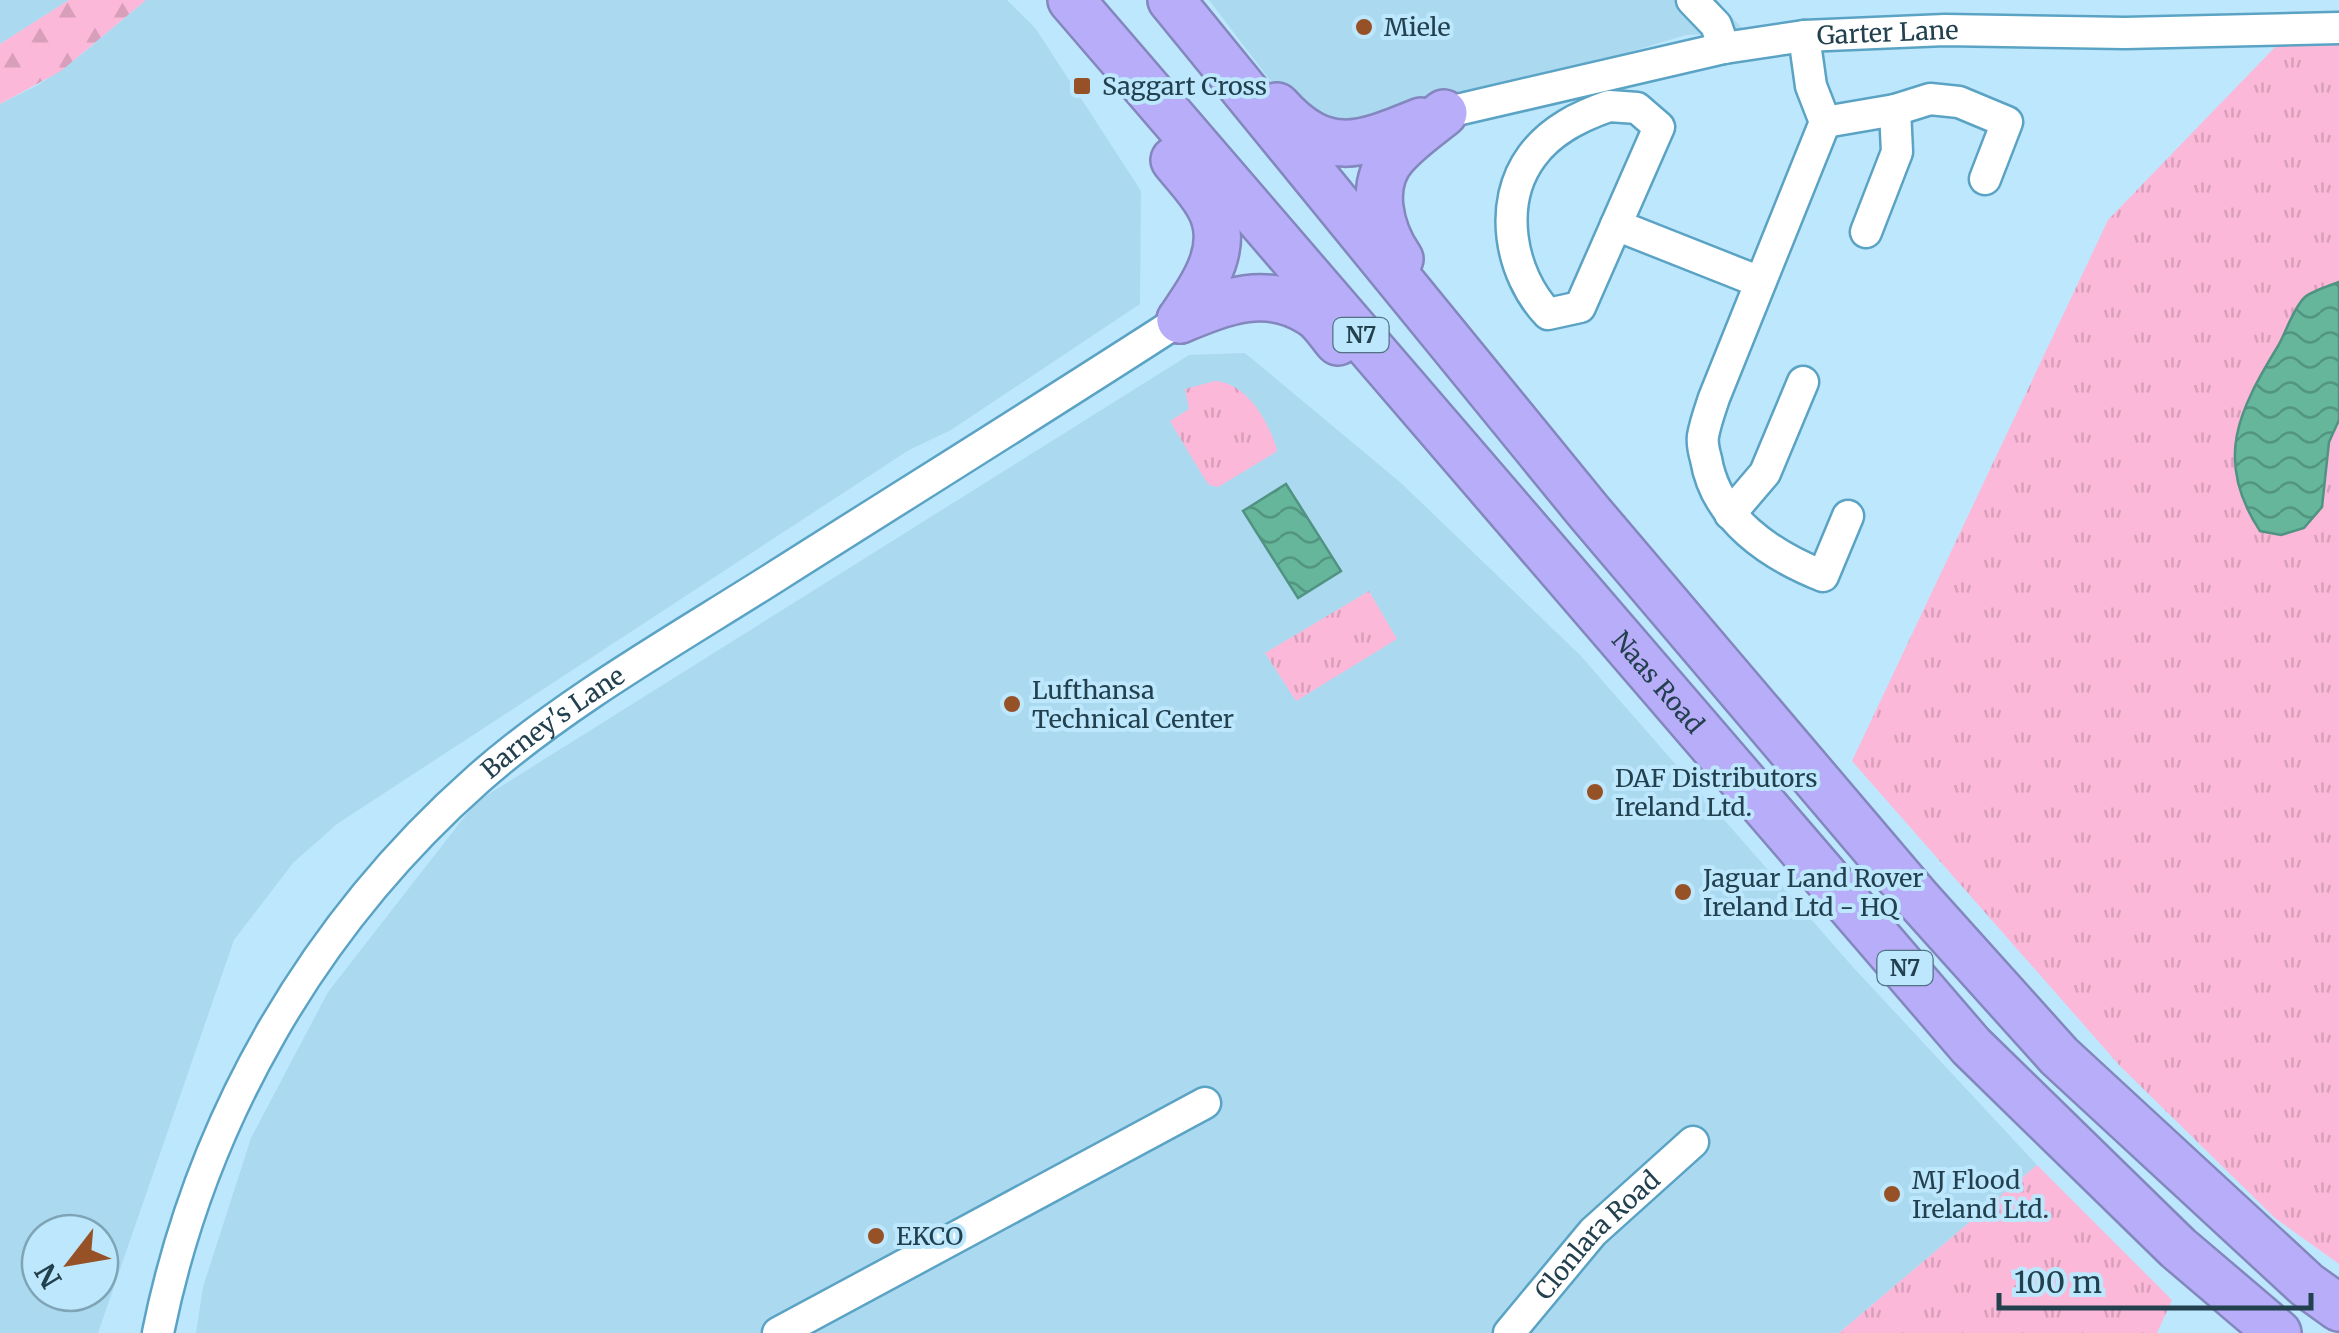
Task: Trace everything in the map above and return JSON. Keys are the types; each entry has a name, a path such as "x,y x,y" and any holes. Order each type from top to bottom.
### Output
{"highway":[{"path":"1054,0 1210,206 1218,239 1214,264 1180,320"},
{"name":"Naas Road","path":"1071,0 1971,1046 2178,1248 2278,1333"},
{"name":"N7","path":"1173,0 1212,33 1292,124 1330,142 1366,143 1444,112"},
{"name":"N7","path":"1173,0 1786,748 2059,1056 2307,1285 2339,1308"},
{"name":"N7","path":"1444,112 1392,157 1380,184 1378,208 1394,250 1491,392"},
{"name":"N7","path":"1180,320 1241,298 1284,300 1314,314 1503,532 1651,671"}],"street":[{"path":"1692,0 1716,25 1724,48"},
{"name":"Garter Lane","path":"1444,112 1724,48 1804,36 1945,30 2125,34 2339,28"},
{"path":"1804,36 1810,86 1825,122 1714,398 1702,439 1708,474 1730,514 1763,545 1795,565 1822,576 1848,516"},
{"path":"1825,122 1930,100 1959,102 2007,122 1985,179"},
{"path":"1610,106 1637,108 1659,127 1616,226 1580,307 1548,314 1530,295 1515,254 1511,216 1517,189 1531,156 1560,129 1582,115 1610,106"},
{"path":"1866,232 1897,152 1895,110"},
{"path":"1616,226 1760,282"},
{"name":"Barney's Lane","path":"158,1333 182,1234 234,1102 259,1051 345,920 426,828 506,756 619,677 1180,320"},
{"path":"1730,514 1765,474 1802,382"},
{"path":"778,1333 1205,1104"},
{"name":"Clonlara Road","path":"1508,1333 1606,1218 1692,1142"}],"shaded area":[{"path":"0,0 69,0 0,44"},
{"path":"146,0 1007,0 1036,29 1141,191 1140,304 951,430 909,450 337,824 293,863 234,940 120,1269 120,1213 20,1213 20,1313 105,1313 98,1333 0,1333 0,104 40,84"},
{"path":"1209,0 1715,0 1746,32 1686,35 1330,142 1272,83"},
{"path":"1245,353 1401,483 1580,655 1852,966 2037,1165 1839,1333 196,1333 203,1287 251,1138 328,992 476,802 1189,355"}],"green space":[{"path":"69,0 146,0 61,71 0,104 0,44"},
{"path":"2339,37 2339,1264 2275,1218 2120,1066 1852,761 2108,220 2278,44"},
{"path":"1215,381 1237,389 1255,405 1277,449 1218,487 1209,485 1170,421 1189,409 1185,389"},
{"path":"1369,591 1397,639 1296,701 1265,653"},
{"path":"2037,1165 2172,1300 2157,1333 1839,1333"}],"water":[{"path":"2339,282 2339,420 2329,442 2322,507 2304,528 2281,535 2260,531 2238,481 2235,458 2243,414 2300,303 2311,293"},
{"path":"1286,484 1341,571 1298,598 1243,511"}],"place":[{"name":"Miele","path":"1364,27"},
{"name":"Saggart Cross","path":"1082,86"},
{"name":"Lufthansa Technical Center","path":"1012,704"},
{"name":"DAF Distributors Ireland Ltd.","path":"1595,792"},
{"name":"Jaguar Land Rover Ireland Ltd - HQ","path":"1683,892"},
{"name":"MJ Flood Ireland Ltd.","path":"1892,1194"},
{"name":"EKCO","path":"876,1236"}]}
